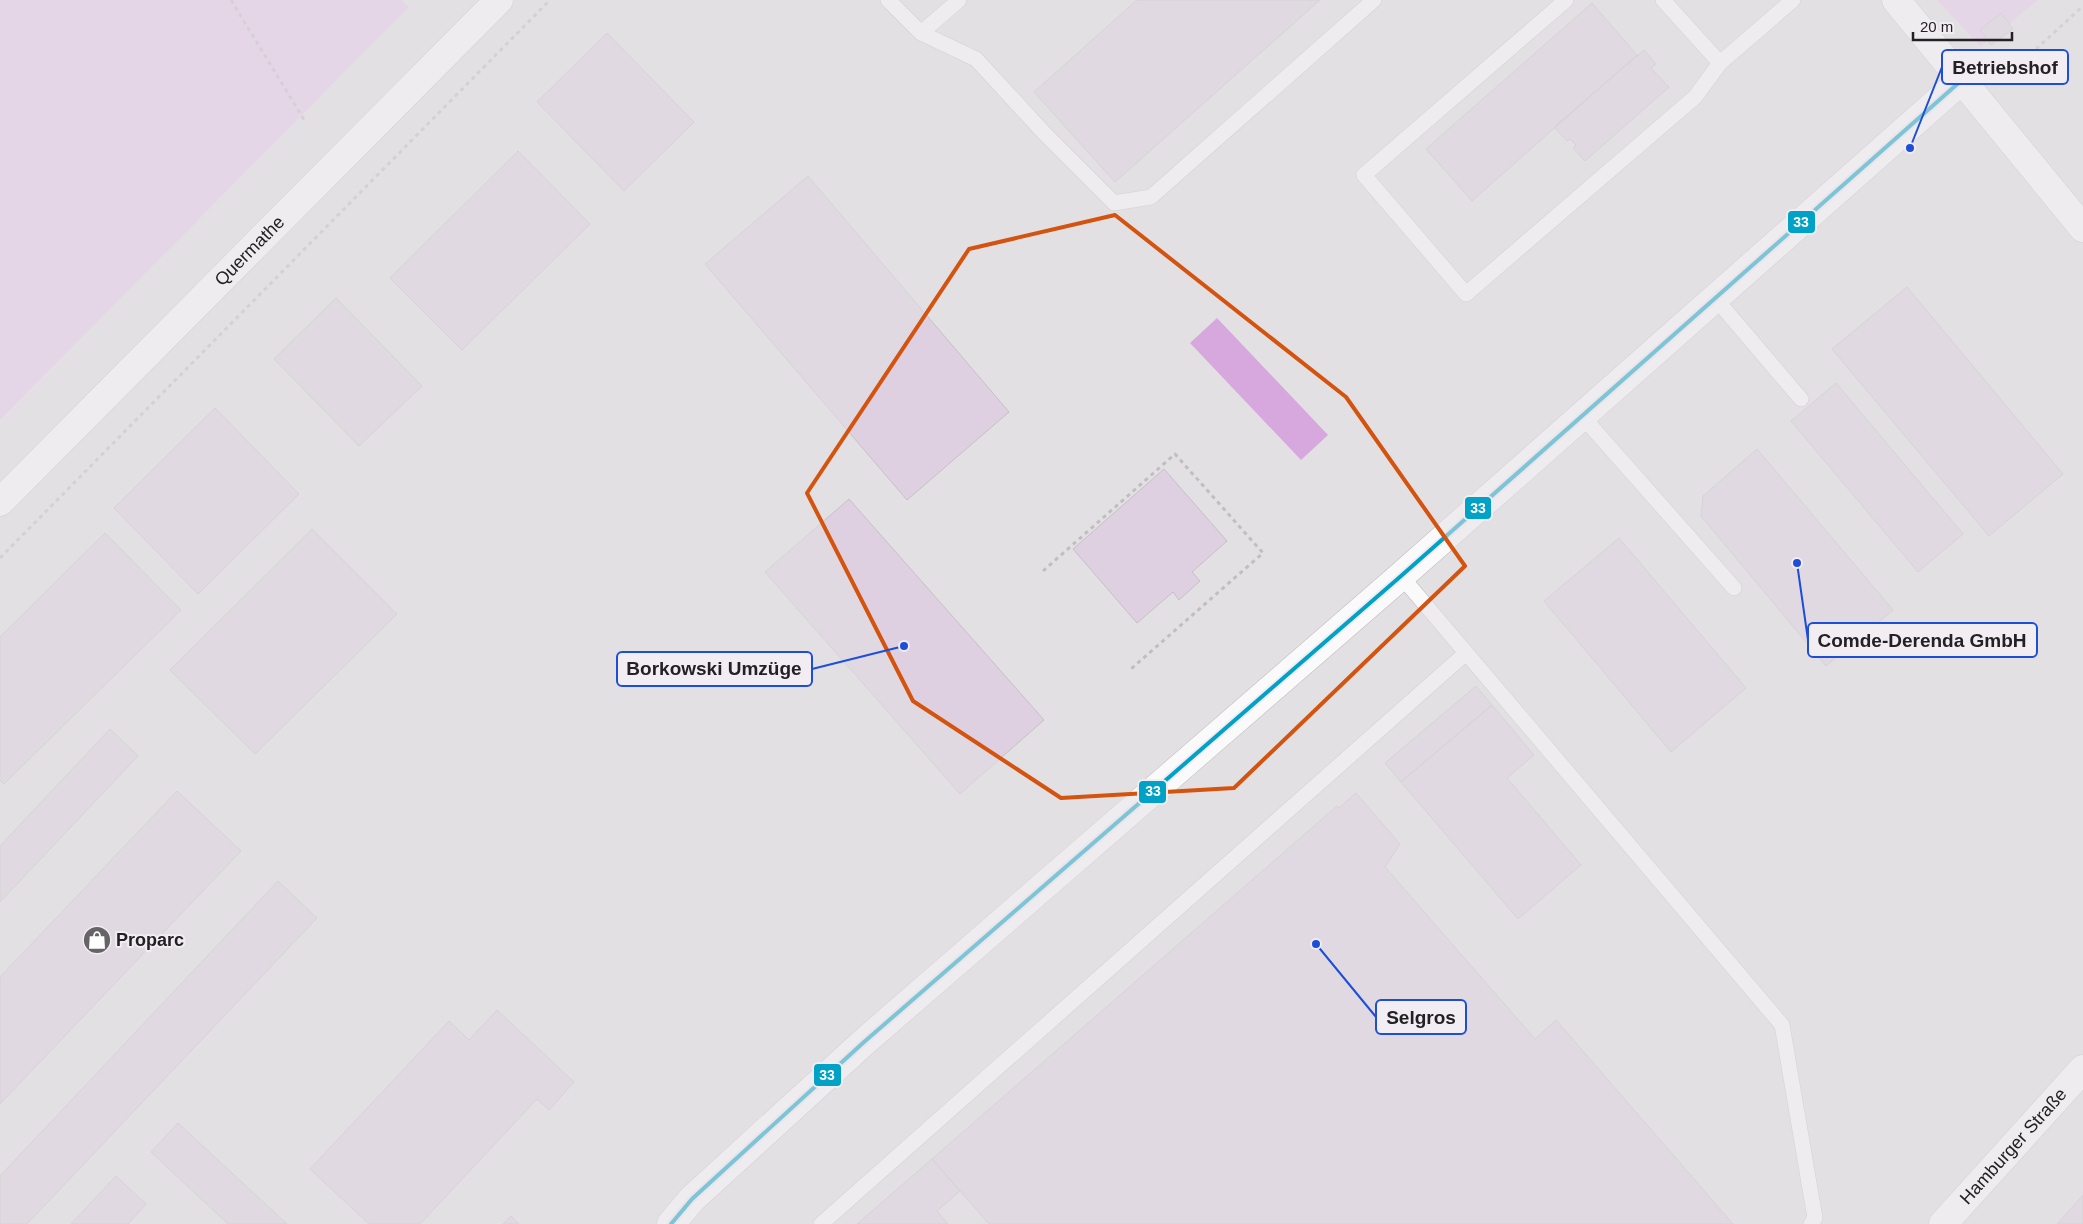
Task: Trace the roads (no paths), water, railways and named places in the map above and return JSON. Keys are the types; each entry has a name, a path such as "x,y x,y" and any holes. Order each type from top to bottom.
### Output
{"street":[{"name":"Quermathe","path":"0,502 499,0"},
{"path":"1896,0 1963,79 2083,228"},
{"path":"671,1224 692,1199 864,1042 1401,576 1963,79"},
{"name":"Hamburger Straße","path":"1943,1224 2083,1069"}],"lane":[{"path":"888,0 921,33 976,59 1046,135 1114,203 1151,197 1374,0"},
{"path":"921,33 958,0"},
{"path":"1566,0 1364,175 1466,294 1695,96 1720,63 1794,0"},
{"path":"1663,0 1720,63"},
{"path":"1715,298 1801,399"},
{"path":"1582,416 1734,588"},
{"path":"1401,576 1782,1025 1815,1218 1811,1224"},
{"path":"821,1224 1466,653"}],"place":[{"name":"Betriebshof","path":"1910,148"},
{"name":"Comde-Derenda GmbH","path":"1797,563"},
{"name":"Borkowski Umzüge","path":"904,646"},
{"name":"Proparc","path":"97,940"},
{"name":"Selgros","path":"1316,944"}]}
